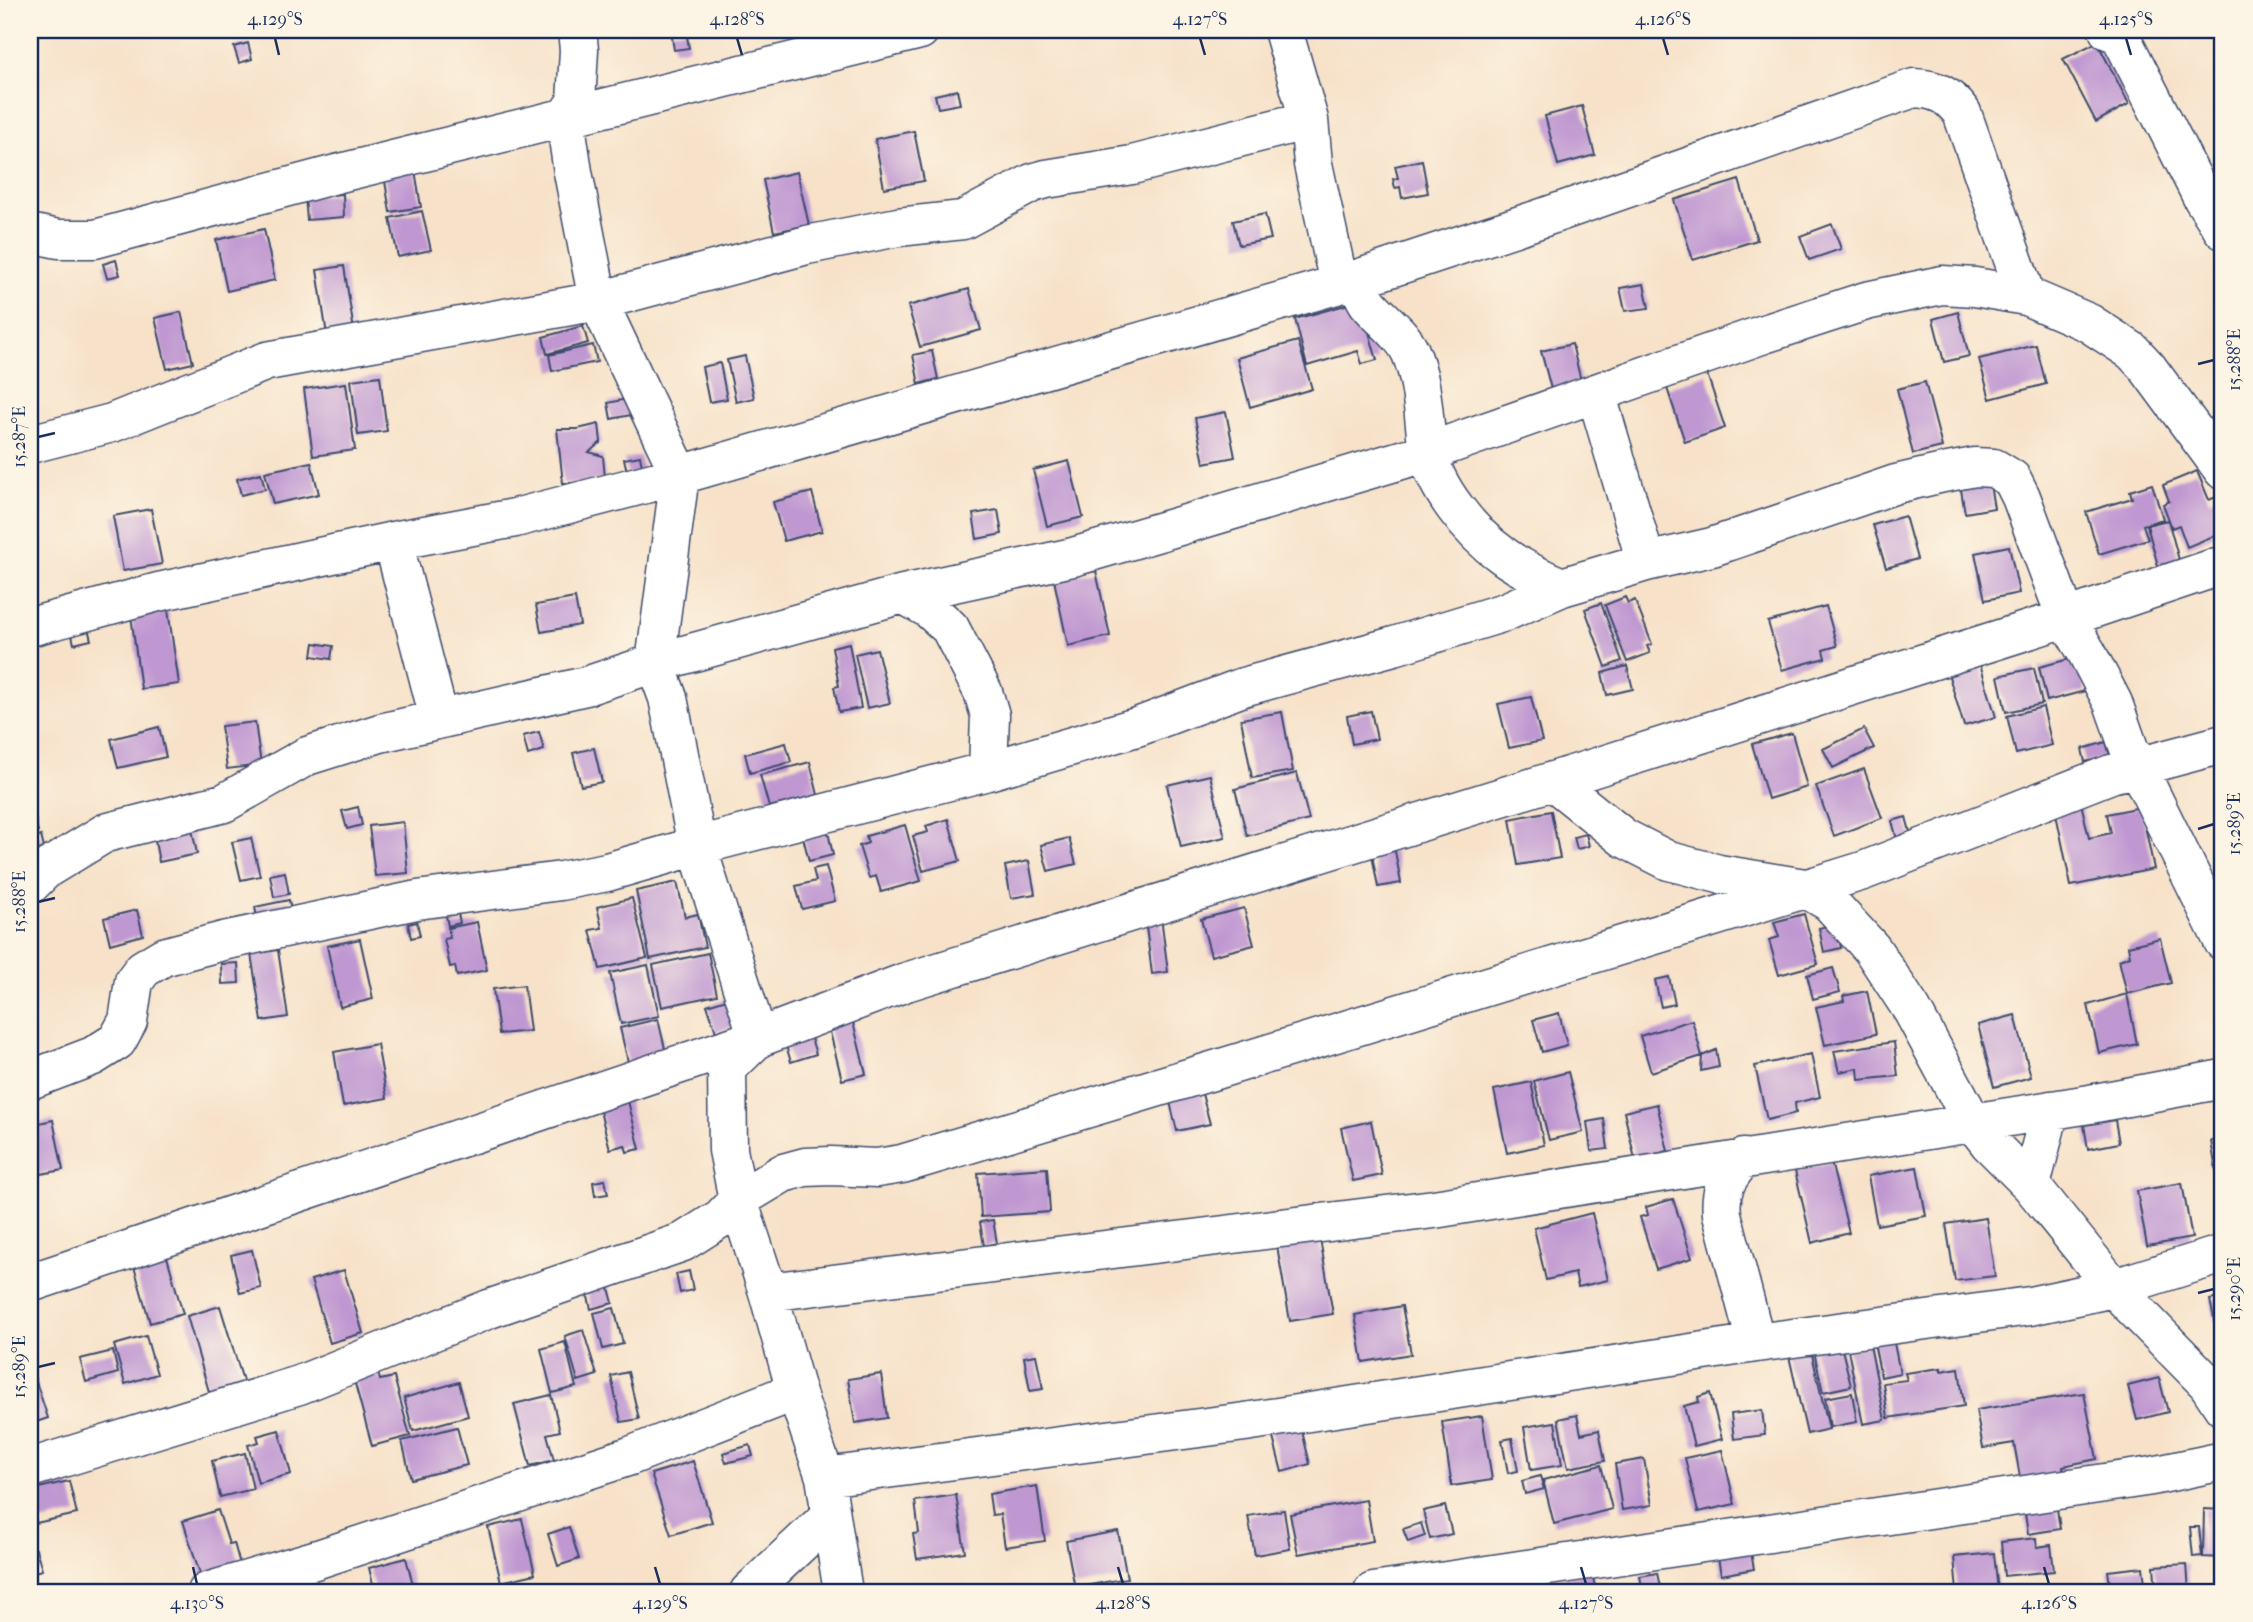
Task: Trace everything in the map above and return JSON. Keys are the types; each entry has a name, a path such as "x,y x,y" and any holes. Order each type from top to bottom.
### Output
{"street":[{"path":"577,30 579,50 576,102 565,118 598,301 680,475 655,663 668,698 698,846 758,1038"},
{"path":"30,233 58,239 95,239 336,174 920,30"},
{"path":"1283,30 1309,120 1313,164 1348,281 1398,333 1409,351 1420,383 1428,452 1433,471 1476,533 1500,554 1538,577 1562,587"},
{"path":"2121,32 2217,206"},
{"path":"30,627 158,592 393,541 515,518 680,475 1348,281 1539,219 1914,88 1932,89 1948,96 1962,113 2026,296"},
{"path":"30,444 112,423 267,361 598,301 807,245 898,227 963,220 1032,183 1132,165 1309,120"},
{"path":"30,886 47,869 106,833 223,803 307,757 380,733 586,686 655,663 903,594 1073,557 1428,452 1866,302 1942,285 1975,287 2026,296 2089,323 2132,351 2223,470"},
{"path":"1596,393 1646,562"},
{"path":"30,1080 93,1056 117,1041 128,1021 134,981 143,968 163,957 223,941 417,900 561,881 607,872 988,771 1140,726 1243,687 1394,646 1505,612 1562,587 1646,562 1712,547 1896,484 1975,467 1994,468 2012,479 2066,618 2113,703 2131,754 2223,942"},
{"path":"393,541 439,718"},
{"path":"30,1283 758,1038 906,982 1553,781 2066,618 2223,565"},
{"path":"903,594 929,609 950,628 978,680 989,715 988,771"},
{"path":"30,1468 299,1385 489,1309 683,1242 721,1218 738,1200 783,1173 805,1167 877,1168 902,1164 1212,1072 1863,871 2138,766 2223,744"},
{"path":"1553,781 1624,838 1669,861 1719,874 1805,888 1829,902 1872,949 1912,1010 1972,1121 1989,1143 2031,1185 2114,1288 2208,1384 2223,1407"},
{"path":"758,1038 727,1068 728,1150 738,1200 825,1477 843,1592"},
{"path":"768,1292 1434,1209 2049,1110 2223,1079"},
{"path":"2031,1185 2049,1110"},
{"path":"1744,1158 1727,1177 1720,1199 1756,1343"},
{"path":"825,1477 1245,1422 1756,1343 2030,1306 2114,1288 2223,1254"},
{"path":"207,1592 331,1555 630,1456 796,1391"},
{"path":"1373,1592 2152,1476 2223,1461"},
{"path":"749,1592 830,1516"}],"building":[{"path":"686,30 689,48 674,50 671,31"},
{"path":"2097,42 2129,104 2096,122 2063,59"},
{"path":"248,43 252,59 239,63 234,47"},
{"path":"957,90 960,104 938,108 935,95"},
{"path":"1582,106 1595,155 1558,165 1545,116"},
{"path":"914,131 924,181 884,188 875,139"},
{"path":"1422,160 1428,193 1402,198 1400,187 1395,188 1393,179 1398,178 1395,166"},
{"path":"415,170 421,207 390,212 384,175"},
{"path":"797,172 809,225 774,232 763,180"},
{"path":"1739,180 1757,240 1693,260 1674,200"},
{"path":"343,194 344,217 307,220 305,197"},
{"path":"422,211 431,250 398,257 390,218"},
{"path":"1265,214 1271,239 1239,245 1233,221"},
{"path":"1832,224 1841,249 1809,260 1800,236"},
{"path":"264,229 275,280 227,291 216,240"},
{"path":"116,260 120,275 107,278 103,264"},
{"path":"344,266 354,331 327,335 317,270"},
{"path":"1644,284 1649,308 1625,311 1620,288"},
{"path":"969,289 981,330 920,347 908,306"},
{"path":"1360,301 1377,360 1362,364 1358,351 1307,366 1295,319"},
{"path":"181,312 193,363 167,369 155,318"},
{"path":"1958,312 1969,356 1944,362 1933,319"},
{"path":"583,326 588,343 547,354 543,337"},
{"path":"1298,341 1312,389 1250,407 1237,358"},
{"path":"1572,344 1581,381 1551,389 1541,351"},
{"path":"593,345 597,362 552,371 549,355"},
{"path":"2036,345 2046,384 1990,399 1979,359"},
{"path":"932,351 938,379 919,384 913,355"},
{"path":"745,356 754,398 736,402 727,360"},
{"path":"720,363 727,399 709,402 702,367"},
{"path":"1707,374 1725,428 1685,442 1667,388"},
{"path":"380,376 387,431 358,435 351,380"},
{"path":"1925,382 1942,447 1913,454 1897,389"},
{"path":"346,383 355,450 313,456 304,389"},
{"path":"627,399 631,415 611,419 608,403"},
{"path":"1226,412 1235,457 1204,463 1195,418"},
{"path":"599,424 601,442 589,452 603,456 605,478 584,483 563,483 557,429 578,429"},
{"path":"640,456 643,472 628,475 624,459"},
{"path":"1069,461 1083,517 1047,526 1033,470"},
{"path":"311,462 319,494 273,504 265,472"},
{"path":"2197,471 2209,500 2216,497 2223,516 2223,532 2187,547 2179,525 2172,528 2163,504 2169,501 2163,485"},
{"path":"261,473 265,489 241,495 237,479"},
{"path":"1988,473 1994,508 1965,513 1959,478"},
{"path":"2152,484 2163,519 2143,525 2148,539 2099,554 2086,512 2132,498 2130,491"},
{"path":"812,492 822,531 784,541 773,502"},
{"path":"151,509 162,564 123,571 113,516"},
{"path":"998,510 1002,534 977,539 973,514"},
{"path":"1905,516 1917,559 1886,568 1873,525"},
{"path":"2168,520 2179,560 2158,566 2147,525"},
{"path":"2009,546 2019,593 1985,600 1975,553"},
{"path":"1096,571 1110,636 1068,646 1054,580"},
{"path":"1625,597 1628,603 1635,600 1652,644 1647,646 1650,653 1627,662 1605,605"},
{"path":"575,598 580,625 541,632 536,605"},
{"path":"167,603 179,684 141,689 130,608"},
{"path":"1601,603 1622,661 1606,667 1585,609"},
{"path":"1826,606 1837,646 1823,650 1825,658 1782,670 1768,622"},
{"path":"88,628 91,640 74,644 71,631"},
{"path":"314,643 333,646 331,659 312,656"},
{"path":"849,643 861,708 839,712 834,687 839,686 832,647"},
{"path":"877,649 890,703 867,708 855,654"},
{"path":"2077,657 2085,691 2047,701 2039,667"},
{"path":"1980,664 1996,717 1964,726 1948,673"},
{"path":"1627,666 1633,689 1607,695 1602,673"},
{"path":"2034,668 2042,704 2006,712 1998,676"},
{"path":"1531,697 1542,741 1509,748 1498,704"},
{"path":"2043,707 2052,745 2016,754 2007,716"},
{"path":"1371,711 1377,739 1352,744 1347,716"},
{"path":"1282,712 1293,771 1252,778 1241,719"},
{"path":"255,722 261,765 227,769 221,726"},
{"path":"159,727 166,757 118,768 111,739"},
{"path":"1864,729 1874,748 1833,768 1823,749"},
{"path":"539,732 544,750 528,755 523,736"},
{"path":"1792,733 1807,787 1768,799 1752,744"},
{"path":"2106,742 2110,756 2085,762 2082,749"},
{"path":"786,743 791,762 750,773 745,754"},
{"path":"594,748 602,782 581,786 573,753"},
{"path":"810,762 818,795 769,807 760,775"},
{"path":"1864,769 1882,818 1834,836 1816,786"},
{"path":"1297,773 1309,820 1247,836 1235,789"},
{"path":"1210,775 1225,837 1181,847 1167,785"},
{"path":"30,796 38,832 30,833"},
{"path":"2081,803 2089,838 2111,833 2107,814 2141,807 2154,869 2071,886 2055,809"},
{"path":"358,807 362,825 347,829 342,811"},
{"path":"1551,811 1560,858 1518,865 1510,819"},
{"path":"1906,817 1912,839 1898,843 1892,821"},
{"path":"948,819 960,861 923,871 913,836 928,832 926,826"},
{"path":"403,822 408,873 375,876 369,826"},
{"path":"905,825 921,881 881,892 876,876 869,878 859,846 868,843 866,836"},
{"path":"192,829 197,854 159,862 154,836"},
{"path":"828,832 833,855 809,861 803,837"},
{"path":"1586,834 1589,846 1577,849 1574,837"},
{"path":"41,836 49,868 30,873 30,839"},
{"path":"251,838 260,876 241,880 232,842"},
{"path":"1069,838 1076,864 1048,871 1041,845"},
{"path":"1395,851 1401,883 1378,887 1372,855"},
{"path":"1029,861 1035,894 1011,898 1005,866"},
{"path":"826,866 835,901 802,909 796,886 816,881 813,869"},
{"path":"285,872 289,894 274,897 270,875"},
{"path":"677,882 685,917 698,914 705,947 650,959 636,891"},
{"path":"632,898 647,958 600,969 590,930 602,928 597,907"},
{"path":"289,900 292,916 258,923 255,907"},
{"path":"457,908 460,923 448,926 445,911"},
{"path":"1244,908 1254,945 1211,956 1201,919"},
{"path":"1160,909 1168,972 1152,974 1144,911"},
{"path":"137,910 143,935 110,944 104,918"},
{"path":"1804,914 1818,964 1779,975 1769,940 1779,937 1774,922"},
{"path":"417,922 420,936 411,938 408,924"},
{"path":"477,922 487,970 457,976 455,966 450,967 444,939 450,938 448,928"},
{"path":"1836,924 1841,948 1824,952 1819,928"},
{"path":"2160,938 2171,983 2127,994 2119,960 2130,956 2128,946"},
{"path":"360,939 373,999 340,1007 327,946"},
{"path":"278,950 288,1017 262,1021 251,954"},
{"path":"708,953 717,995 662,1007 653,965"},
{"path":"238,963 239,983 222,984 221,964"},
{"path":"648,965 659,1016 621,1024 610,973"},
{"path":"1833,968 1840,992 1813,999 1807,975"},
{"path":"1669,977 1675,1004 1661,1007 1655,980"},
{"path":"524,985 530,1031 499,1034 493,989"},
{"path":"1867,991 1876,1034 1825,1045 1816,1007 1844,1001 1843,996"},
{"path":"2127,994 2137,1044 2099,1053 2088,1005"},
{"path":"733,997 741,1024 716,1032 707,1005"},
{"path":"1559,1013 1567,1045 1542,1052 1533,1020"},
{"path":"851,1014 866,1074 842,1080 827,1020"},
{"path":"2015,1015 2031,1077 1994,1087 1978,1025"},
{"path":"658,1019 666,1053 628,1062 620,1028"},
{"path":"1692,1020 1702,1056 1651,1072 1640,1036"},
{"path":"808,1029 816,1054 791,1062 783,1036"},
{"path":"1894,1042 1898,1076 1859,1080 1858,1068 1839,1072 1834,1051"},
{"path":"377,1044 387,1098 343,1106 334,1052"},
{"path":"1716,1050 1719,1067 1701,1071 1702,1056"},
{"path":"1811,1054 1820,1097 1795,1103 1796,1113 1767,1120 1755,1066"},
{"path":"1568,1072 1583,1132 1549,1140 1534,1081"},
{"path":"1531,1082 1544,1145 1507,1153 1494,1090"},
{"path":"1201,1090 1210,1124 1177,1131 1169,1098"},
{"path":"626,1093 640,1149 627,1152 625,1145 610,1149 597,1100"},
{"path":"1657,1104 1668,1151 1635,1159 1624,1112"},
{"path":"1604,1119 1608,1149 1591,1151 1587,1122"},
{"path":"53,1120 63,1170 30,1176 30,1125"},
{"path":"2115,1120 2119,1143 2088,1149 2084,1125"},
{"path":"1371,1121 1382,1175 1353,1181 1341,1128"},
{"path":"2223,1139 2223,1168 2216,1170 2211,1141"},
{"path":"1831,1162 1849,1233 1812,1243 1795,1171"},
{"path":"1917,1167 1926,1216 1877,1225 1868,1176"},
{"path":"1047,1168 1050,1212 981,1217 978,1173"},
{"path":"605,1180 608,1194 595,1196 593,1182"},
{"path":"2182,1183 2192,1238 2147,1246 2137,1191"},
{"path":"1673,1199 1692,1258 1656,1269 1640,1217 1648,1215 1646,1207"},
{"path":"1592,1213 1608,1280 1578,1287 1575,1273 1546,1280 1534,1228"},
{"path":"1986,1218 1995,1276 1955,1281 1946,1224"},
{"path":"993,1220 997,1243 984,1246 980,1222"},
{"path":"1320,1239 1333,1314 1290,1321 1277,1246"},
{"path":"252,1250 261,1288 240,1293 231,1255"},
{"path":"166,1253 183,1314 150,1323 133,1263"},
{"path":"344,1270 363,1333 330,1343 311,1280"},
{"path":"689,1271 693,1290 680,1293 676,1274"},
{"path":"608,1284 613,1303 591,1309 586,1289"},
{"path":"2223,1297 2223,1357 2222,1357 2210,1300"},
{"path":"220,1306 244,1384 210,1395 187,1316"},
{"path":"1402,1306 1411,1354 1363,1362 1355,1315"},
{"path":"614,1308 623,1344 603,1349 594,1313"},
{"path":"583,1330 597,1375 578,1381 565,1336"},
{"path":"1892,1333 1900,1373 1881,1377 1873,1338"},
{"path":"146,1336 157,1374 125,1384 114,1345"},
{"path":"1840,1341 1851,1386 1823,1392 1813,1347"},
{"path":"565,1342 576,1387 552,1393 541,1349"},
{"path":"1870,1345 1885,1420 1863,1424 1848,1350"},
{"path":"1810,1346 1829,1429 1807,1434 1788,1352"},
{"path":"113,1351 118,1373 86,1382 80,1359"},
{"path":"1036,1355 1043,1389 1030,1391 1024,1357"},
{"path":"1941,1368 1941,1371 1959,1368 1964,1406 1888,1418 1883,1383 1907,1380 1905,1373"},
{"path":"628,1372 639,1419 621,1422 611,1376"},
{"path":"378,1373 380,1380 394,1377 410,1436 372,1446 354,1380"},
{"path":"881,1374 887,1418 855,1423 848,1379"},
{"path":"34,1376 48,1418 30,1424 30,1377"},
{"path":"2159,1378 2168,1412 2137,1420 2128,1386"},
{"path":"459,1382 468,1416 413,1431 404,1398"},
{"path":"1710,1393 1722,1439 1694,1446 1684,1406 1699,1402 1698,1397"},
{"path":"1852,1393 1857,1422 1830,1427 1825,1398"},
{"path":"2084,1393 2097,1459 2063,1466 2065,1480 2022,1488 2014,1443 1983,1448 1976,1410"},
{"path":"551,1395 560,1431 547,1434 554,1460 530,1466 514,1404"},
{"path":"1762,1410 1765,1435 1734,1439 1731,1414"},
{"path":"1577,1415 1581,1434 1599,1430 1605,1461 1568,1468 1558,1419"},
{"path":"1482,1416 1492,1480 1452,1486 1442,1422"},
{"path":"1555,1422 1562,1465 1531,1470 1524,1427"},
{"path":"1300,1423 1310,1464 1282,1472 1271,1430"},
{"path":"457,1427 467,1465 411,1479 402,1441"},
{"path":"279,1430 291,1474 258,1483 248,1445 259,1442 257,1436"},
{"path":"1512,1438 1518,1471 1508,1473 1502,1440"},
{"path":"750,1445 753,1456 726,1463 723,1453"},
{"path":"1722,1450 1735,1504 1698,1512 1685,1458"},
{"path":"245,1453 253,1489 220,1497 212,1461"},
{"path":"1644,1459 1652,1505 1622,1510 1615,1464"},
{"path":"693,1461 712,1522 671,1535 651,1474"},
{"path":"1601,1465 1612,1509 1554,1524 1543,1480"},
{"path":"1540,1476 1544,1489 1525,1494 1522,1481"},
{"path":"69,1481 77,1514 36,1523 30,1490"},
{"path":"1037,1486 1045,1541 1005,1547 1000,1514 992,1515 989,1494"},
{"path":"956,1495 965,1552 917,1559 913,1534 919,1533 915,1501"},
{"path":"1366,1500 1373,1541 1298,1554 1290,1514"},
{"path":"2056,1502 2060,1529 2028,1534 2024,1507"},
{"path":"1445,1506 1452,1534 1430,1539 1423,1511"},
{"path":"2204,1509 2223,1510 2223,1558 2203,1557"},
{"path":"218,1510 229,1544 234,1543 241,1568 202,1580 183,1521"},
{"path":"1284,1510 1290,1549 1255,1555 1248,1516"},
{"path":"522,1519 535,1574 501,1582 488,1527"},
{"path":"1421,1523 1425,1536 1408,1542 1403,1529"},
{"path":"569,1527 579,1559 558,1566 548,1534"},
{"path":"2190,1527 2199,1527 2202,1556 2193,1557"},
{"path":"1118,1531 1127,1578 1075,1588 1066,1541"},
{"path":"2036,1538 2037,1547 2051,1545 2054,1571 2004,1576 2001,1542"},
{"path":"1750,1547 1754,1569 1721,1575 1717,1552"},
{"path":"36,1549 42,1570 30,1573 30,1551"},
{"path":"1994,1553 1998,1592 1957,1592 1954,1557"},
{"path":"406,1558 415,1592 375,1592 369,1568"},
{"path":"2187,1564 2189,1592 2156,1592 2154,1566"},
{"path":"2143,1567 2146,1592 2111,1592 2108,1571"},
{"path":"1592,1572 1596,1592 1550,1592 1548,1581"},
{"path":"1657,1573 1661,1592 1643,1592 1640,1576"}]}
